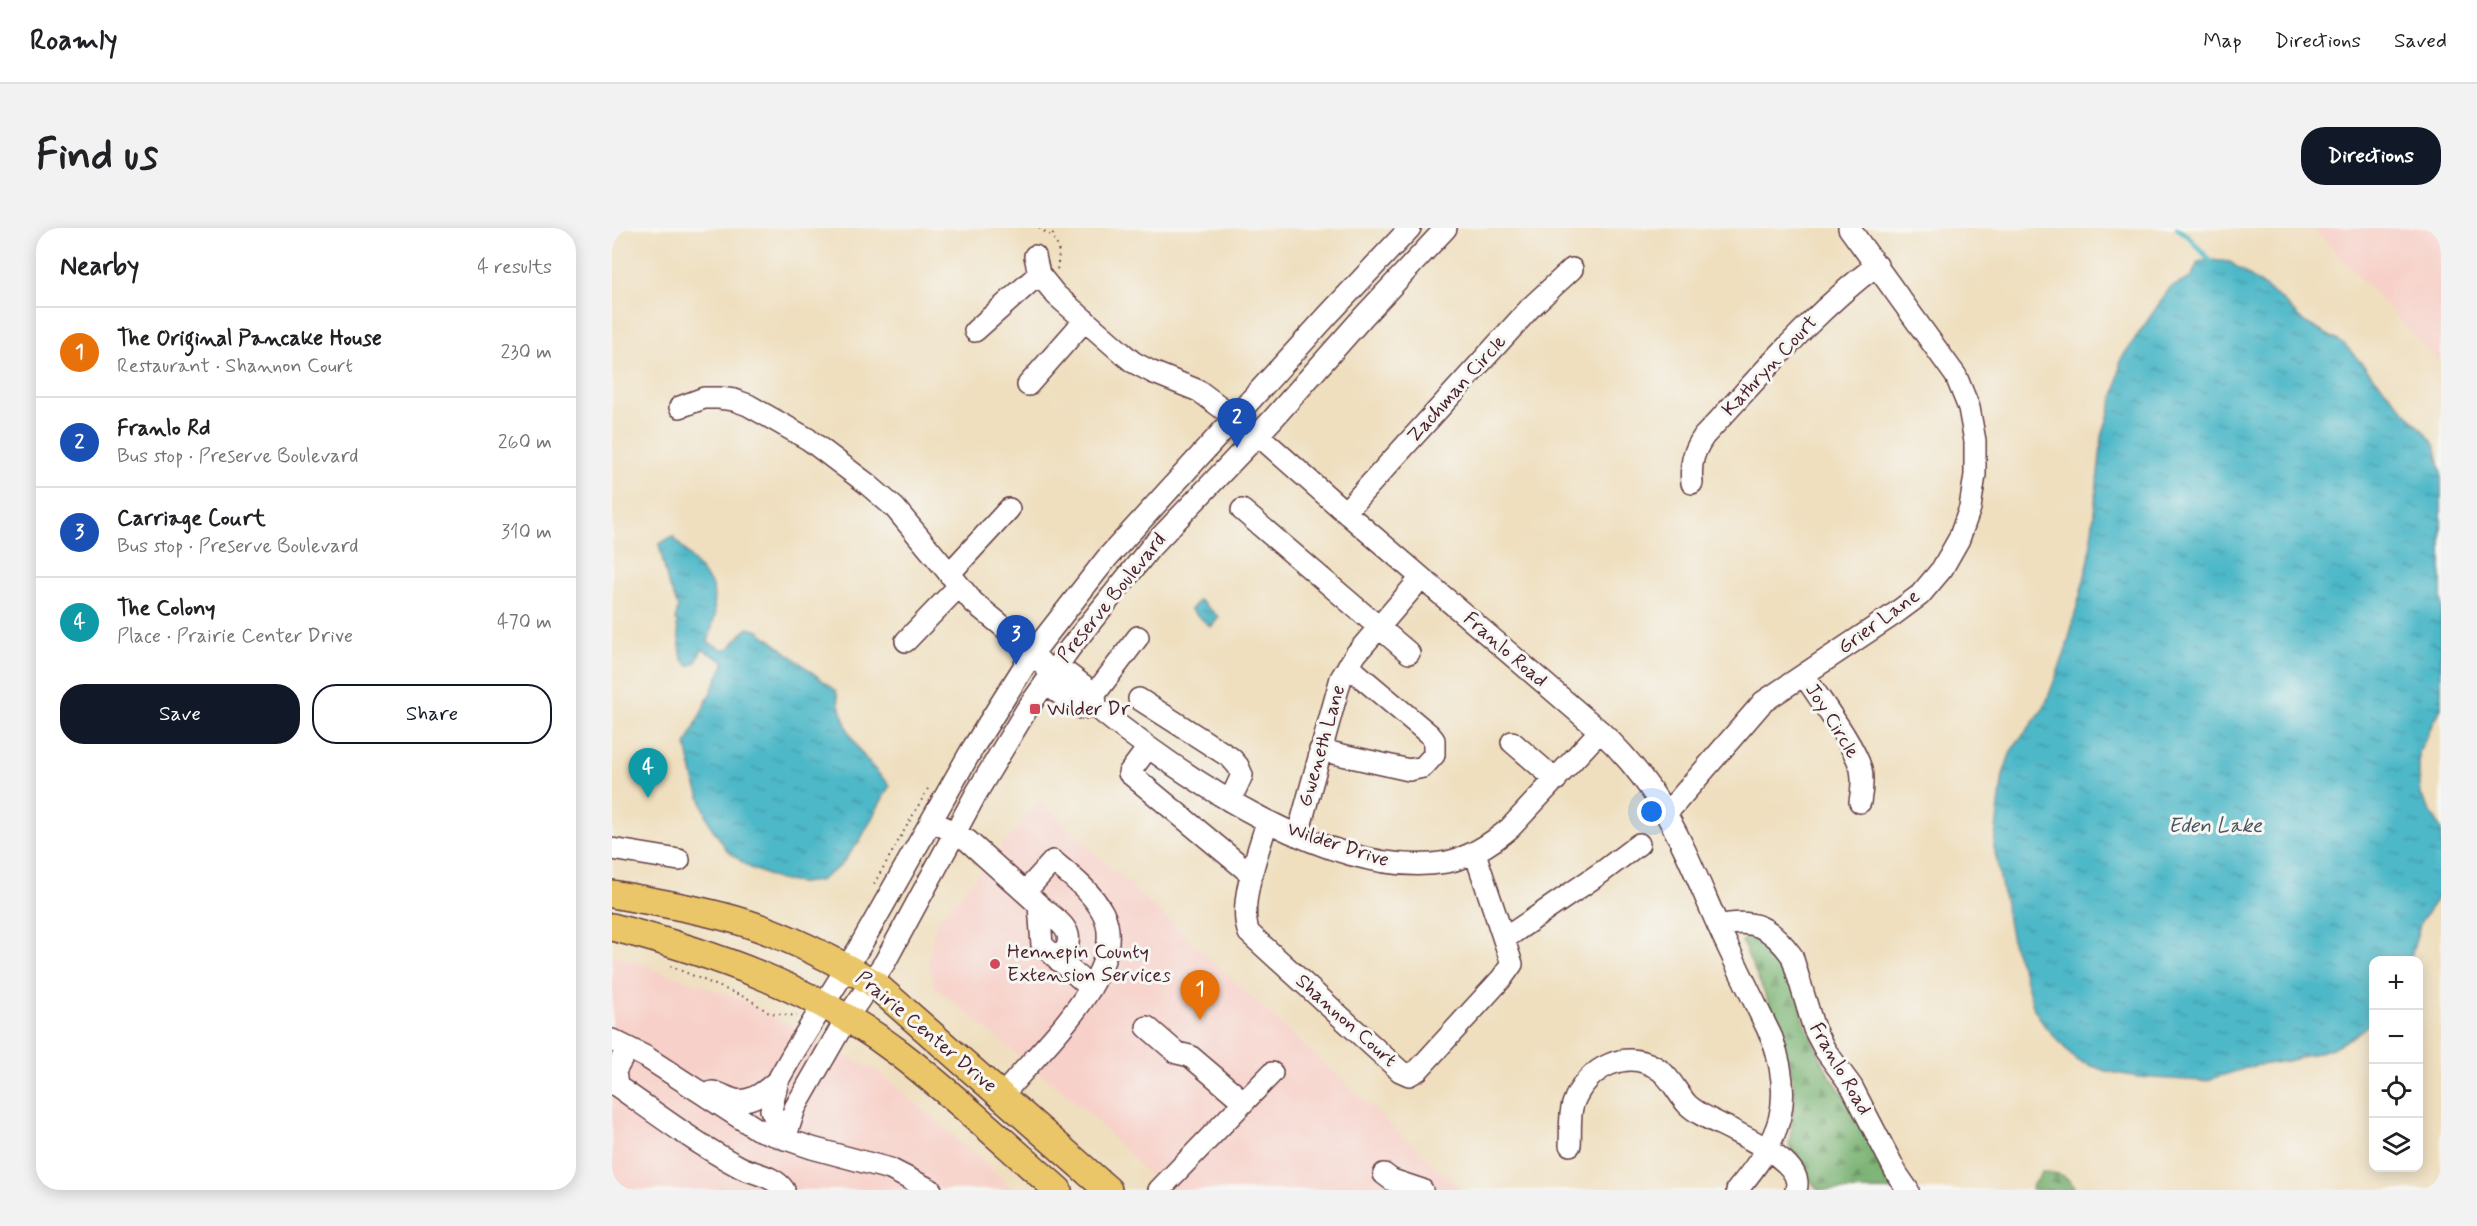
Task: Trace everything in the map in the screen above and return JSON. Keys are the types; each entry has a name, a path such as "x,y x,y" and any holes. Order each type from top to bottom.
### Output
{"main road":[{"name":"Prairie Center Drive","path":"612,894 727,917 784,938 872,982 1108,1190"},
{"name":"Prairie Center Drive","path":"612,927 704,953 777,982 823,1005 899,1053 1058,1190"}],"street":[{"name":"Preserve Boulevard","path":"778,1080 847,968 931,819 1032,654 1107,558 1410,228"},
{"name":"Preserve Boulevard","path":"784,1139 795,1108 846,1019 872,982 954,833 1027,709 1052,674 1151,547 1258,435 1446,228"},
{"name":"Grier Lane","path":"1667,813 1763,702 1920,595 1942,569 1959,539 1970,508 1975,475 1975,441 1969,408 1956,376 1849,228"},
{"name":"Kathryn Court","path":"1692,483 1690,466 1694,450 1704,436 1822,311 1877,266"},
{"name":"Franlo Road","path":"1043,269 1056,296 1133,362 1199,391 1258,435 1600,731 1626,755 1648,784 1667,813 1772,1038 1781,1064 1784,1091 1780,1119 1767,1149 1737,1190"},
{"path":"975,331 1043,269"},
{"name":"Zachman Circle","path":"1345,512 1531,307 1572,269"},
{"path":"1028,385 1085,320"},
{"name":"Wilder Drive","path":"680,407 704,399 734,400 808,439 895,508 973,602 1023,643 1052,674 1056,691 1081,708 1096,700 1148,749 1267,822 1346,852 1400,865 1449,862 1475,853 1494,842 1510,828 1600,731"},
{"path":"906,641 1009,509"},
{"path":"1242,510 1409,653"},
{"name":"Gweneth Lane","path":"1298,834 1334,698 1348,666 1421,578"},
{"path":"1096,700 1138,637"},
{"path":"1320,750 1409,770 1423,766 1434,755 1434,740 1430,735 1348,666"},
{"name":"Joy Circle","path":"1804,675 1855,754 1861,769 1863,786 1860,802"},
{"path":"1140,699 1230,758 1238,766 1242,775 1230,801"},
{"path":"1512,742 1556,780"},
{"path":"1148,749 1129,774 1252,875"},
{"path":"931,819 968,841 1032,898 1042,945 1090,988"},
{"name":"Shannon Court","path":"1267,822 1252,875 1244,922 1249,933 1401,1071 1410,1075 1418,1070 1502,978 1512,964 1475,853"},
{"path":"1504,939 1602,873 1639,844"},
{"path":"612,849 679,860"},
{"path":"1002,1096 1086,998 1102,968 1108,941 1104,915 1096,902 1053,861 1032,898"},
{"name":"Franlo Road","path":"1718,926 1736,922 1756,924 1764,928 1788,951 1797,966 1814,1029 1825,1050 1852,1087 1897,1174 1908,1190"},
{"path":"1147,1027 1177,1053 1190,1056 1244,1102"},
{"path":"784,1190 773,1180 742,1168 703,1146 616,1086 615,1071 620,1044 694,1088 746,1123 784,1139 890,1168 931,1190"},
{"path":"1570,1145 1573,1104 1587,1081 1599,1069 1614,1062 1632,1060 1648,1063 1662,1072 1688,1105 1704,1116 1767,1149 1794,1171 1798,1182 1796,1190"},
{"path":"1159,1190 1272,1073"},
{"path":"694,1088 736,1100 747,1100 757,1096 778,1080"},
{"path":"778,1080 771,1110 784,1139"},
{"path":"1384,1174 1392,1180 1422,1190"}],"path":[{"path":"1039,228 1052,237 1059,251 1043,269"},
{"path":"1052,237 1055,228"}],"shaded area":[{"path":"2313,228 2441,228 2441,364"},
{"path":"1040,802 1461,1190 1163,1190 1090,1114 935,987 928,959 937,921"},
{"path":"612,954 740,999 882,1074 1015,1190 612,1190"}],"green space":[{"path":"1746,935 1752,935 1772,944 1792,977 1805,1023 1828,1073 1865,1125 1883,1171 1897,1190 1818,1190 1798,1164 1789,1146 1795,1098 1791,1070 1777,1021 1742,942"},
{"path":"2042,1172 2066,1178 2075,1190 2032,1190 2032,1186"}],"water":[{"name":"Eden Lake","path":"2210,260 2230,262 2281,299 2304,322 2344,344 2435,444 2441,473 2441,708 2419,752 2419,775 2421,795 2441,829 2441,893 2421,921 2411,956 2369,956 2369,1024 2354,1036 2330,1049 2287,1061 2253,1066 2204,1081 2138,1077 2106,1071 2076,1060 2044,1025 2034,1009 2013,946 1994,846 2003,775 2011,751 2044,708 2066,650 2089,560 2102,437 2117,386 2121,359 2170,288 2191,278 2198,262"},
{"path":"673,536 713,586 715,616 708,642 721,649 728,649 749,628 759,631 836,691 843,719 854,743 890,785 860,840 840,866 819,881 801,883 779,880 749,867 727,850 710,825 694,780 686,745 725,662 702,649 696,662 689,666 682,659 676,618 678,606 668,583 659,544"},
{"path":"1199,600 1219,617 1211,627 1191,610"}],"waterway":[{"path":"2177,228 2188,236 2213,264"}],"place":[{"name":"Franlo Rd","path":"1237,448"},
{"name":"Carriage Court","path":"1016,665"},
{"name":"Wilder Dr","path":"1035,709"},
{"name":"The Colony","path":"648,798"},
{"name":"Hennepin County Extension Services","path":"995,964"},
{"name":"The Original Pancake House","path":"1200,1020"}]}
